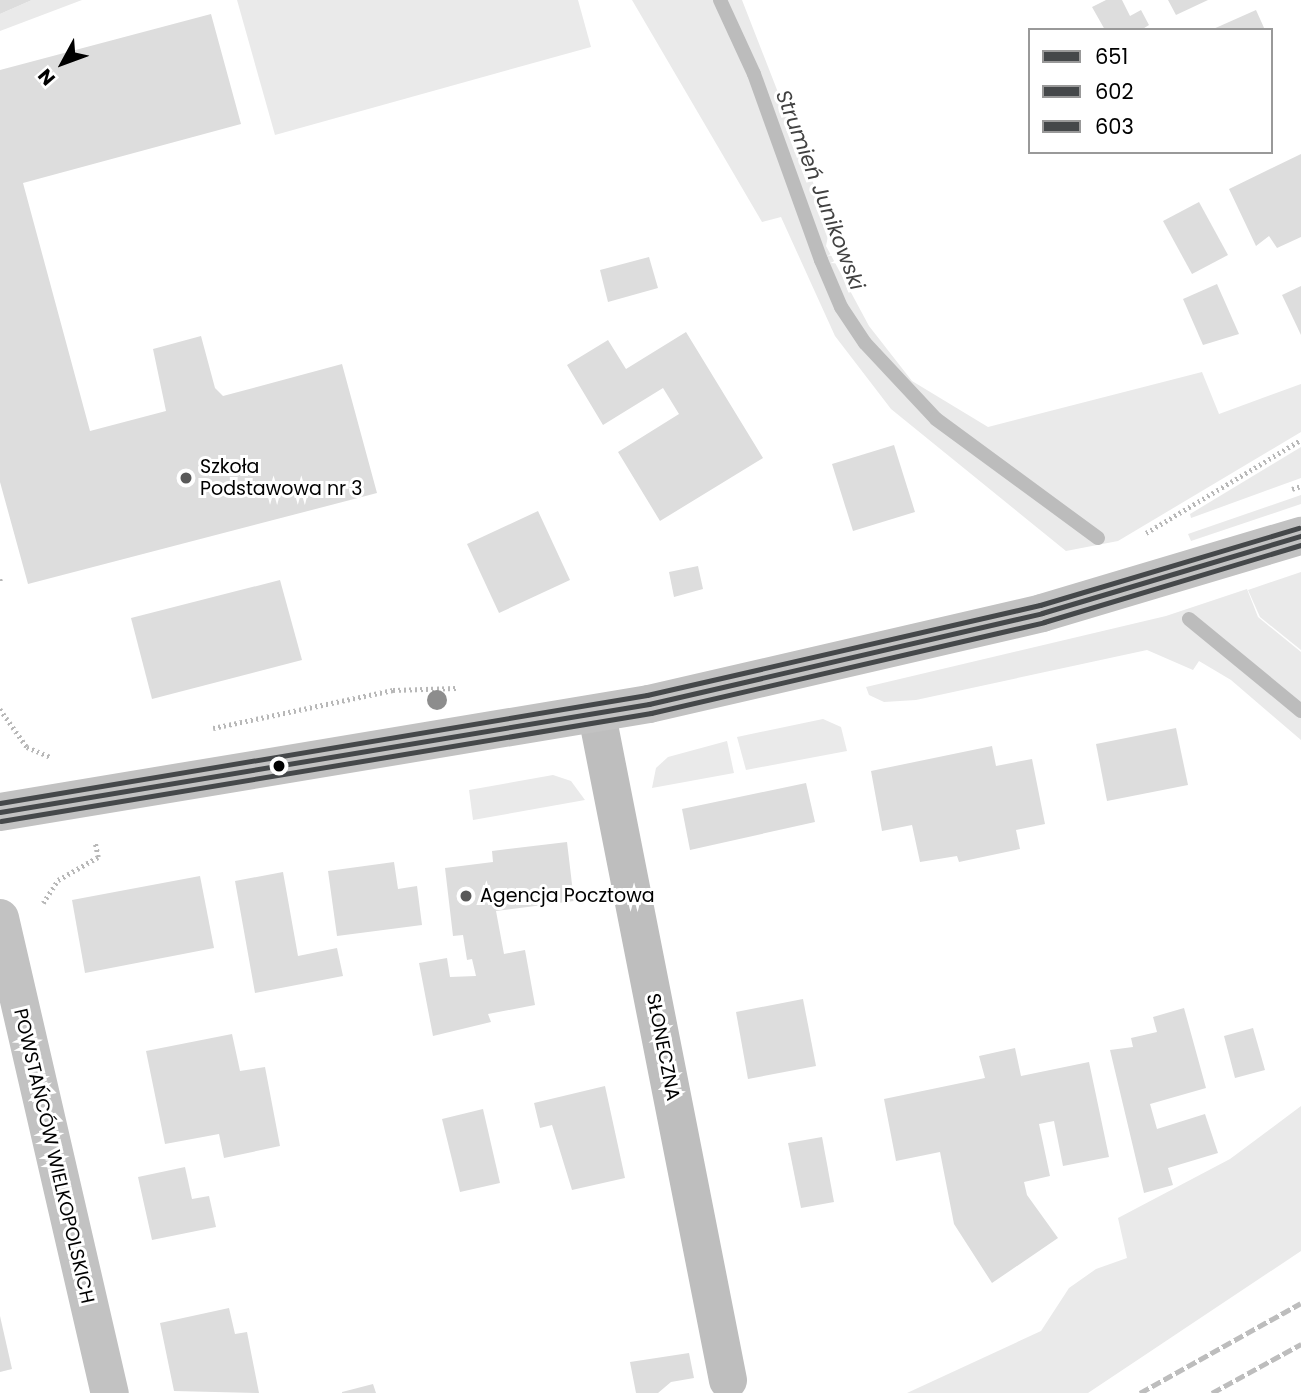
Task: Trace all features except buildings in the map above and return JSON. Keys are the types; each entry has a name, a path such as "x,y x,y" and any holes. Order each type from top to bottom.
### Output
{"main road":[{"path":"0,812 597,715 841,663 1042,613 1301,536"},
{"name":"POWSTAŃCÓW WIELKOPOLSKICH","path":"0,918 110,1393"}],"street":[{"name":"SŁONECZNA","path":"597,715 728,1380"}],"path":[{"path":"1165,533 1142,538 1301,440"},
{"path":"208,729 393,690 469,688"},
{"path":"0,709 27,747 38,755 62,758"},
{"path":"40,915 48,890 58,880 98,857 95,843"}],"shaded area":[{"path":"32,0 82,0 0,31 0,14"},
{"path":"237,0 578,0 591,47 275,135"},
{"path":"632,0 742,0 830,226 826,246 869,326 912,381 988,427 1202,372 1219,414 1301,384 1301,432 1118,541 1066,551 891,409 835,336 781,217 762,222"},
{"path":"1301,447 1301,478 1191,518 1190,514"},
{"path":"1301,495 1301,504 1191,541 1188,534"},
{"path":"1301,572 1301,650 1260,617 1248,590"},
{"path":"1247,589 1258,617 1301,652 1301,740 1231,680 1199,661 1193,670 1147,650 916,700 884,702 869,695 866,687 1166,616"},
{"path":"823,719 841,727 847,751 746,770 737,737"},
{"path":"727,741 734,773 652,788 656,768 668,757"},
{"path":"553,775 571,781 585,800 473,820 469,790"},
{"path":"1301,1106 1301,1251 1088,1393 907,1393 1041,1331 1069,1288 1096,1269 1127,1258 1118,1218 1230,1159"}],"waterway":[{"name":"Strumień Junikowski","path":"720,0 754,74 821,260 841,307 865,343 936,419 1098,538"},
{"name":"Strumień Junikowski","path":"1189,619 1301,711"}],"railway":[{"path":"1140,1393 1301,1303"},
{"path":"1212,1393 1301,1344"}],"transit line":[{"name":"603","path":"0,803 647,695 1040,605 1299,528"},
{"name":"651","path":"0,812 649,704 1042,613 1301,536"},
{"name":"602","path":"1,821 651,713 1044,622 1301,545"}],"place":[{"name":"Szkoła Podstawowa nr 3","path":"186,478"},
{"name":"Agencja Pocztowa","path":"466,896"}]}
